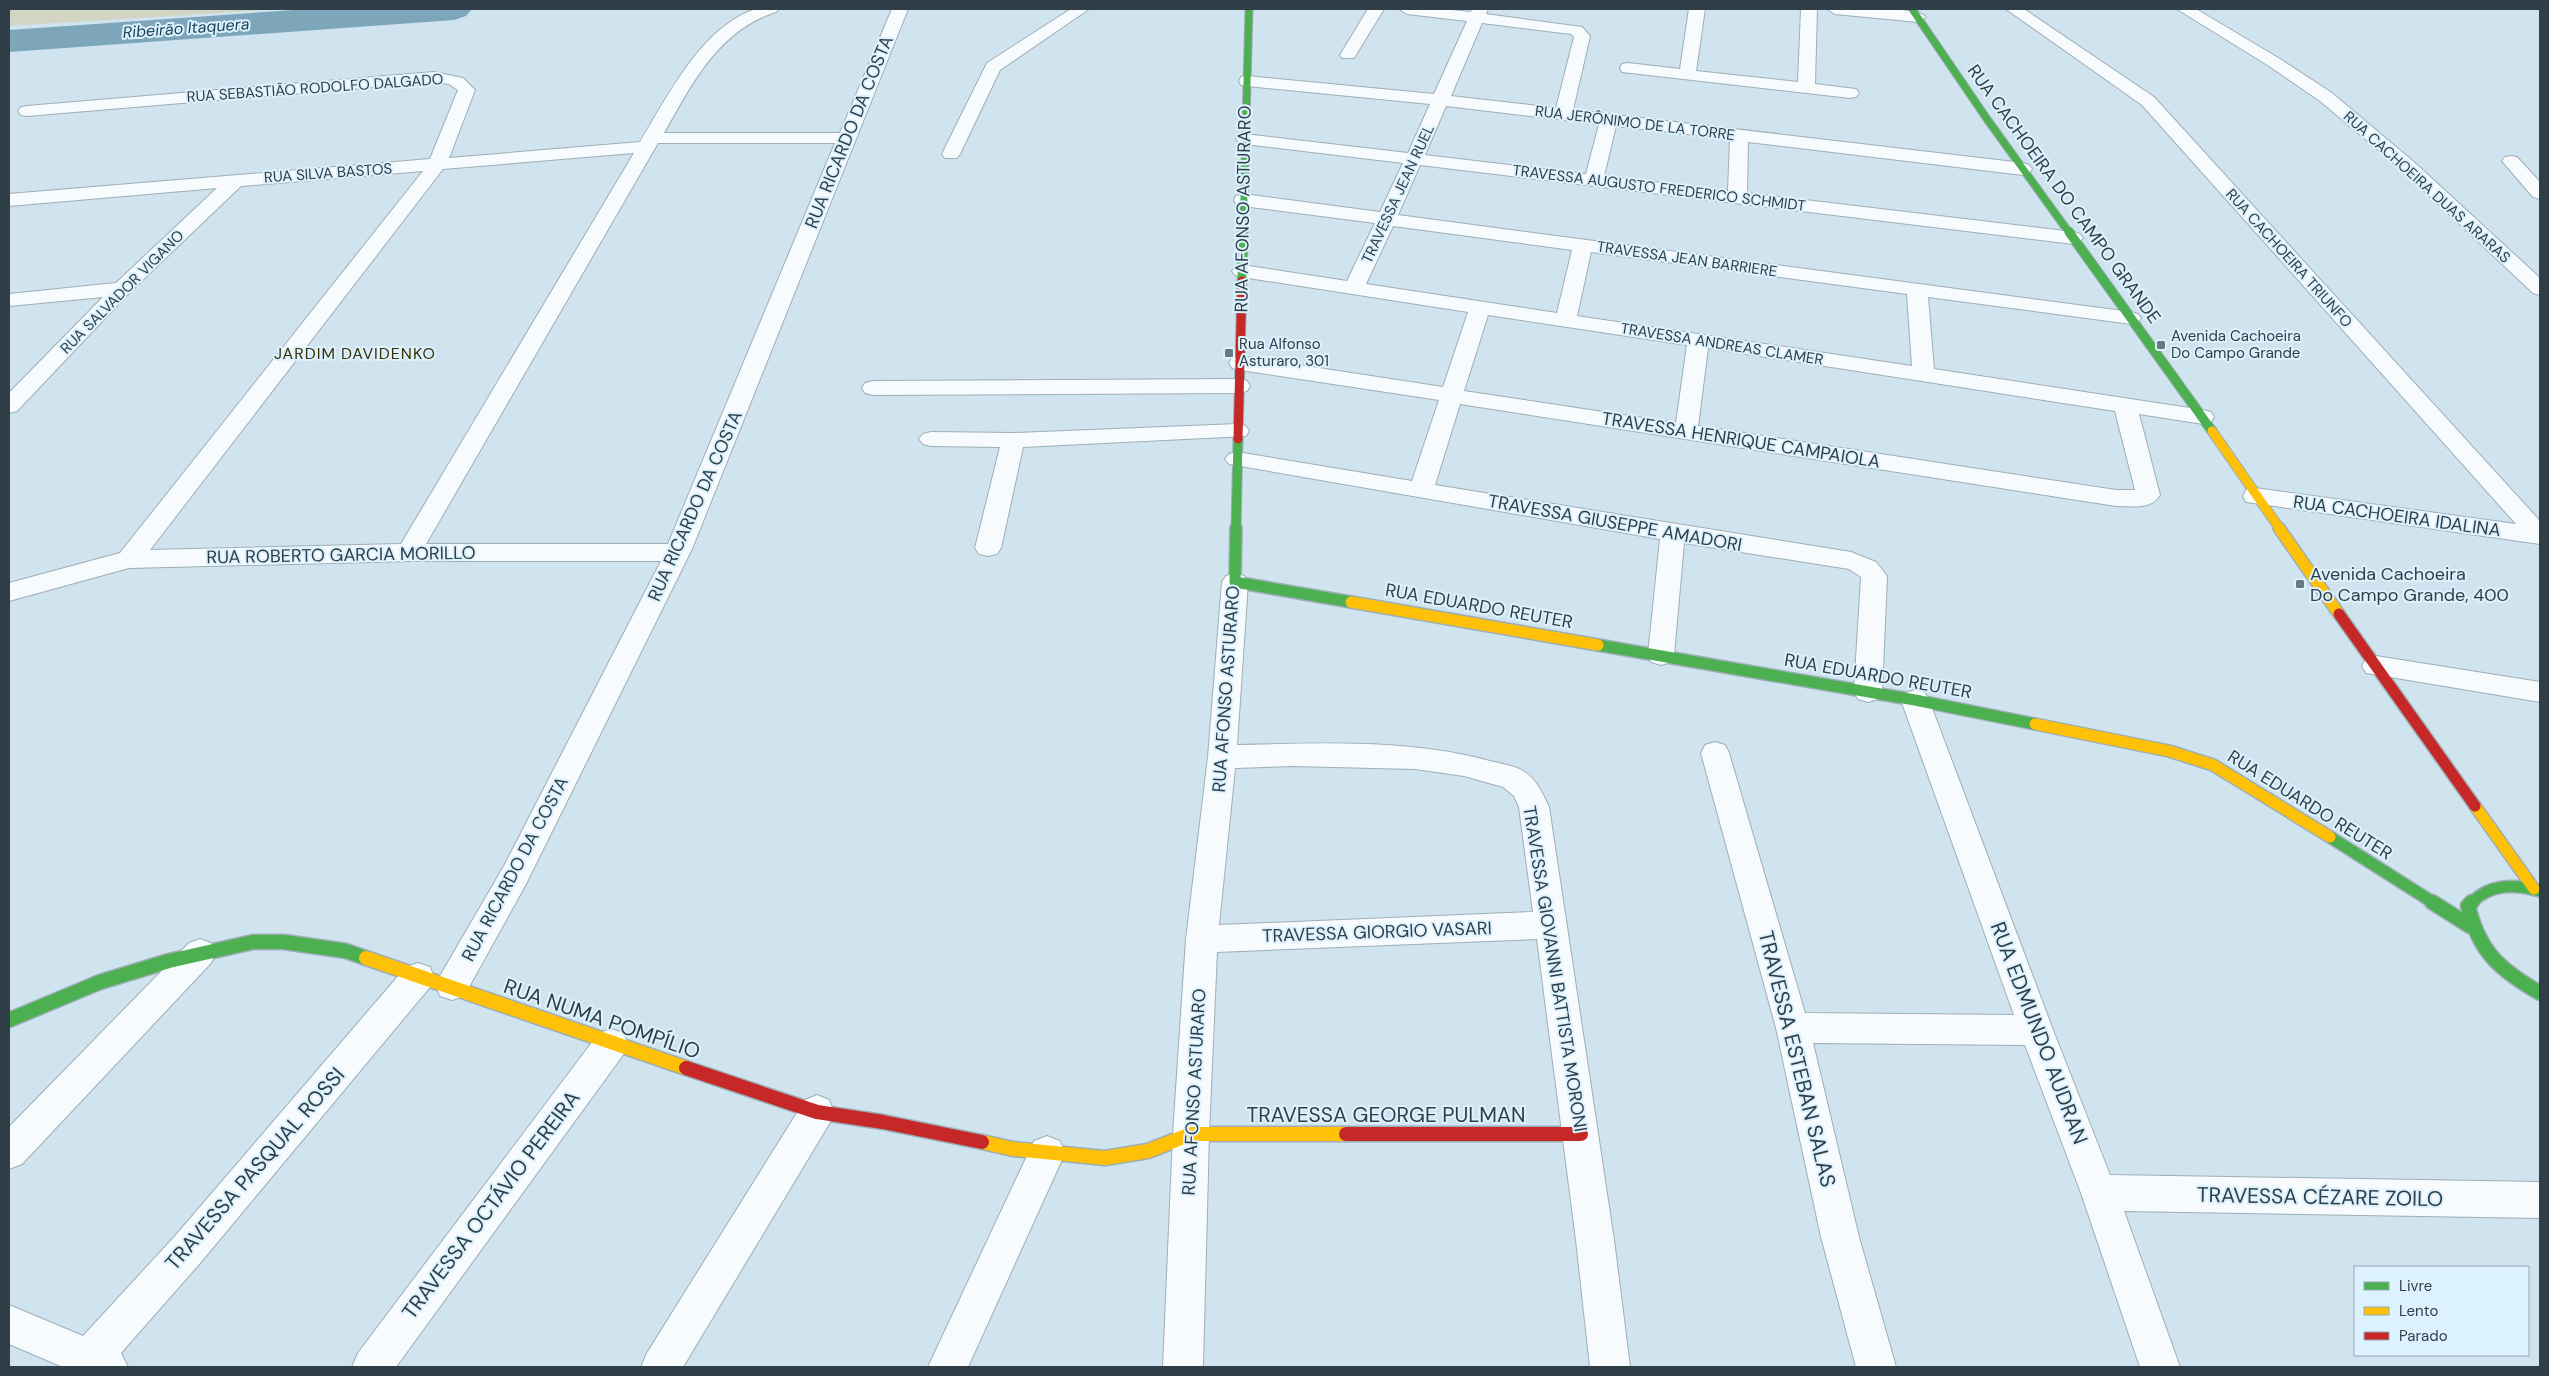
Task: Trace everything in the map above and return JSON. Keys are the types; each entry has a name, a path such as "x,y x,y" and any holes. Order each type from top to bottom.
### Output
{"street":[{"path":"410,552 677,95 718,38 728,28 772,9"},
{"name":"RUA RICARDO DA COSTA","path":"452,986 480,941 518,869 677,553 747,388 844,138 900,9"},
{"path":"951,154 993,67 1081,9"},
{"name":"RUA AFONSO ASTURARO","path":"1183,1367 1191,1134 1202,939 1222,757 1234,582 1249,9"},
{"path":"1348,55 1376,9"},
{"path":"1407,9 1478,13 1576,30 1582,36 1563,115"},
{"path":"1687,75 1696,9"},
{"path":"1806,88 1809,9"},
{"path":"1835,9 1915,13"},
{"name":"RUA CACHOEIRA TRIUNFO","path":"2014,9 2148,102 2540,536"},
{"name":"RUA CACHOEIRA DUAS ARARAS","path":"2185,9 2289,72 2326,97 2406,163 2540,289"},
{"name":"TRAVESSA JEAN RUEL","path":"1354,288 1387,220 1413,157 1442,100 1478,13"},
{"name":"RUA CACHOEIRA DO CAMPO GRANDE","path":"1915,13 2023,169 2203,416 2255,496 2537,890"},
{"path":"1628,68 1850,92"},
{"name":"RUA SEBASTIÃO RODOLFO DALGADO","path":"27,111 434,78 451,79 463,83 467,90 437,165 129,559"},
{"name":"RUA JERÔNIMO DE LA TORRE","path":"1247,81 1442,100 2023,169"},
{"path":"1594,180 1609,120"},
{"path":"1737,198 1739,136"},
{"name":"RUA SILVA BASTOS","path":"9,200 437,165 649,142 844,138"},
{"name":"TRAVESSA AUGUSTO FREDERICO SCHMIDT","path":"1245,139 1413,157 2073,238"},
{"path":"2511,160 2540,193"},
{"name":"RUA SALVADOR VIGANO","path":"9,406 122,289 237,180"},
{"name":"TRAVESSA JEAN BARRIERE","path":"1243,200 2131,318"},
{"path":"1566,320 1583,245"},
{"name":"TRAVESSA ANDREAS CLAMER","path":"1242,271 2203,416"},
{"path":"9,300 122,289"},
{"path":"1917,289 1923,374"},
{"path":"1421,490 1480,308"},
{"path":"1686,431 1698,340"},
{"name":"TRAVESSA HENRIQUE CAMPAIOLA","path":"873,388 1240,374 1451,396 2116,498 2144,498 2148,495 2125,404"},
{"path":"931,438 1013,440 1238,431"},
{"path":"988,548 1013,440"},
{"name":"TRAVESSA GIUSEPPE AMADORI","path":"1237,459 1673,534 1851,561 1872,571 1874,576 1868,692"},
{"name":"RUA CACHOEIRA IDALINA","path":"2255,496 2540,536"},
{"path":"1661,654 1673,534"},
{"name":"RUA ROBERTO GARCIA MORILLO","path":"9,592 129,559 410,552 677,553"},
{"name":"RUA EDUARDO REUTER","path":"1234,582 1661,654 1915,700 2168,751 2213,765 2264,794 2470,926"},
{"path":"2376,666 2540,692"},
{"name":"RUA EDMUNDO AUDRAN","path":"1915,700 2036,1030 2099,1193 2160,1367"},
{"name":"TRAVESSA ESTEBAN SALAS","path":"1715,753 1793,1028 1840,1237 1876,1367"},
{"name":"TRAVESSA GIOVANNI BATTISTA MORONI","path":"1222,757 1293,755 1415,758 1464,765 1512,778 1525,788 1534,807 1581,1134 1610,1367"},
{"name":"RUA CACHOEIRA DO CAMPO GRANDE","path":"2470,926 2468,906 2476,894 2491,886 2510,885 2537,890"},
{"name":"TRAVESSA GIORGIO VASARI","path":"1202,939 1551,924"},
{"path":"2470,926 2477,941 2494,962 2518,981 2540,992"},
{"name":"RUA NUMA POMPÍLIO","path":"9,1020 100,982 200,953 252,942 317,946 346,951 418,977 452,986 523,1014 817,1112 883,1122 1013,1149 1047,1154 1105,1158 1148,1151 1191,1134"},
{"path":"9,1152 200,953"},
{"name":"TRAVESSA PASQUAL ROSSI","path":"99,1363 194,1242 418,977"},
{"path":"1793,1028 2036,1030"},
{"name":"TRAVESSA OCTÁVIO PEREIRA","path":"372,1367 611,1044"},
{"path":"661,1367 817,1112"},
{"name":"TRAVESSA GEORGE PULMAN","path":"1191,1134 1581,1134"},
{"path":"948,1367 1047,1154"},
{"name":"TRAVESSA CÉZARE ZOILO","path":"2099,1193 2540,1200"},
{"path":"9,1324 99,1363"}],"green space":[{"path":"9,9 284,9 9,26"}],"waterway":[{"name":"Ribeirão Itaquera","path":"9,41 454,9"}],"traffic: fast":[{"path":"1242,281 1249,9"},
{"path":"1912,9 1987,119 2212,431"},
{"path":"1238,439 1235,582 1351,602"},
{"path":"1598,645 1915,700 2035,724"},
{"path":"2330,837 2470,926"},
{"path":"2540,891 2520,886 2501,886 2484,893 2468,906 2477,936 2492,959 2513,977 2540,993"},
{"path":"9,1020 100,982 169,961 253,942 284,942 346,951 366,958"}],"traffic: slow":[{"path":"2212,431 2339,614"},
{"path":"1351,602 1598,645"},
{"path":"2035,724 2169,751 2213,765 2330,837"},
{"path":"2475,806 2534,889"},
{"path":"366,958 686,1068"},
{"path":"982,1142 1013,1149 1105,1158 1148,1151 1191,1134 1346,1134"}],"traffic: jam":[{"path":"1238,439 1242,281"},
{"path":"2339,614 2475,806"},
{"path":"686,1068 817,1112 883,1122 982,1142"},
{"path":"1346,1134 1581,1134"}],"place":[{"name":"Avenida Cachoeira Do Campo Grande","path":"2161,345"},
{"name":"Rua Alfonso Asturaro, 301","path":"1229,353"},
{"name":"Avenida Cachoeira Do Campo Grande, 400","path":"2300,584"}],"district":[{"name":"JARDIM DAVIDENKO","path":"355,353"}]}
